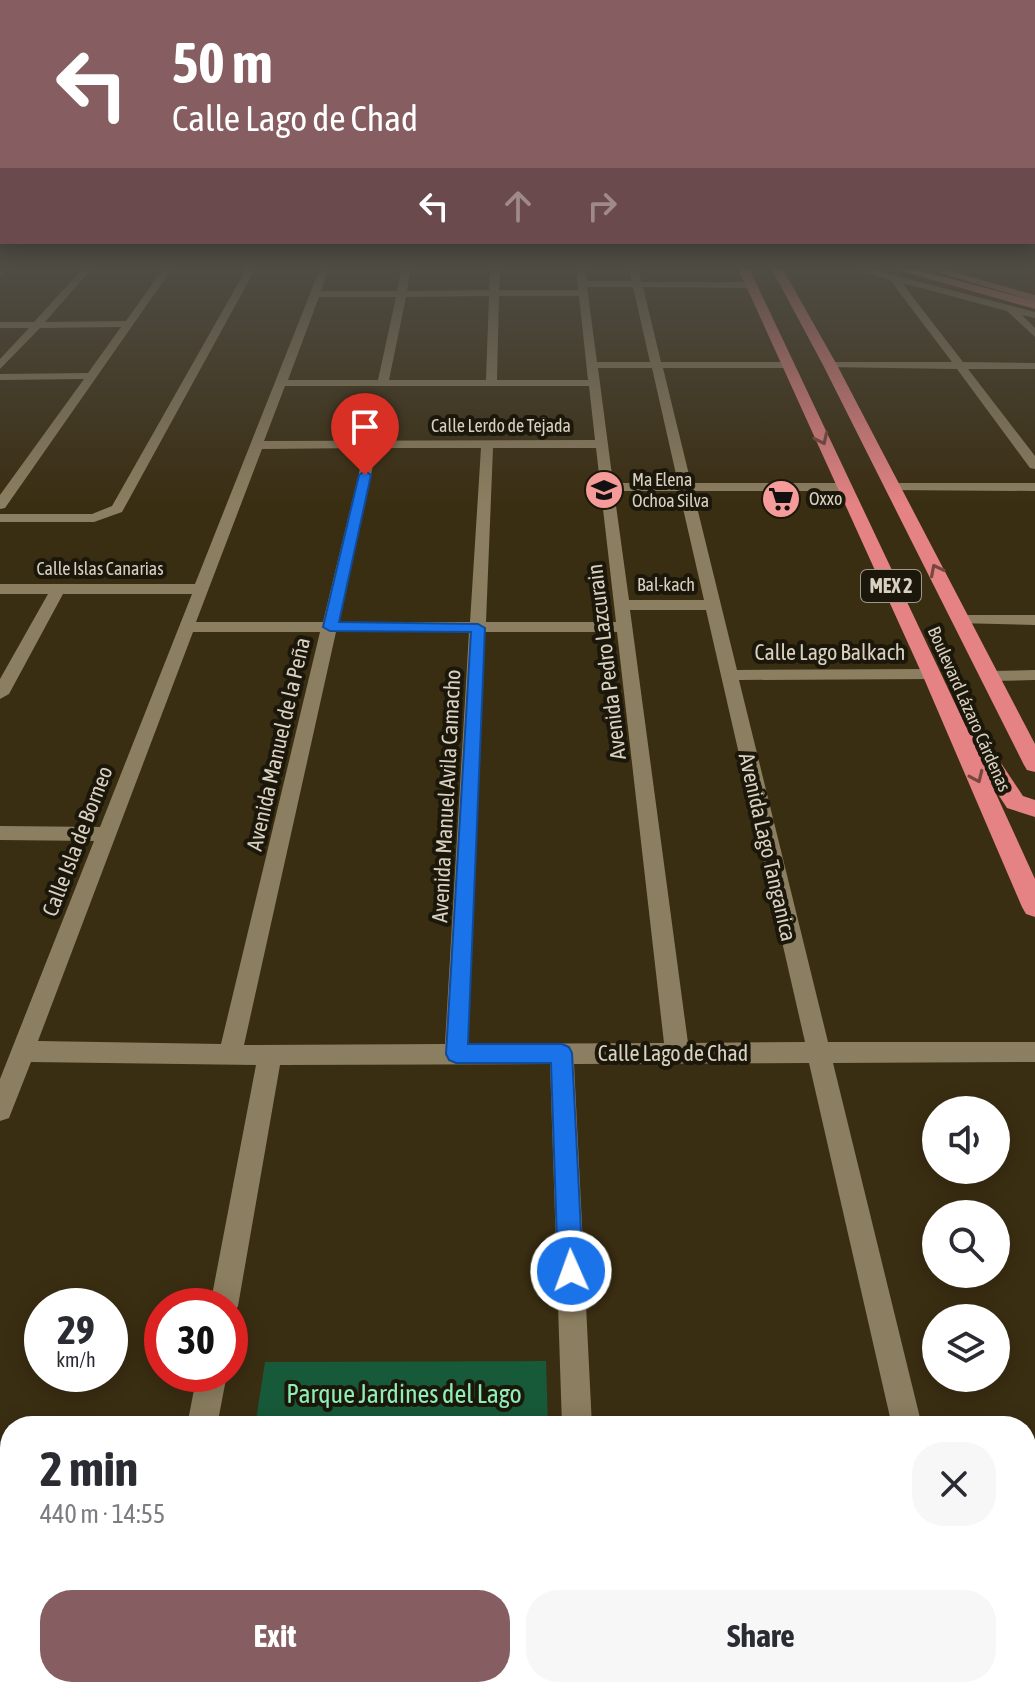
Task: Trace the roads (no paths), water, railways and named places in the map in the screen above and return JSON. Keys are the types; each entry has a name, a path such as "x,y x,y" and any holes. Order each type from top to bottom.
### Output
{"highway":[{"name":"Boulevard Lázaro Cárdenas","path":"778,345 932,674 1035,907"},
{"name":"Boulevard Lázaro Cárdenas","path":"810,345 822,376 845,395 1035,765"},
{"path":"788,366 822,376"},
{"path":"797,387 822,376"},
{"path":"944,701 961,719 1010,796 1020,805 1035,809"}],"street":[{"path":"0,366 19,345"},
{"path":"0,505 114,345"},
{"path":"0,518 94,518 114,512 208,345"},
{"name":"Calle Isla de Borneo","path":"0,1110 295,345"},
{"path":"383,383 391,345"},
{"path":"491,383 492,345"},
{"name":"Avenida Pedro Lazcurain","path":"590,345 677,1053"},
{"name":"Avenida Lago Tanganica","path":"652,345 816,1052 905,1416"},
{"path":"945,345 1035,465"},
{"path":"592,365 788,366"},
{"path":"822,376 960,365 1035,366"},
{"path":"0,377 92,376"},
{"path":"281,383 594,383"},
{"name":"Avenida Manuel de la Peña","path":"230,1055 372,444"},
{"name":"Avenida Manuel Avila Camacho","path":"456,1054 487,444"},
{"name":"Calle Lerdo de Tejada","path":"257,445 601,444"},
{"path":"608,487 845,487"},
{"path":"893,487 1035,487"},
{"name":"Calle Islas Canarias","path":"0,589 200,589"},
{"path":"0,694 58,589"},
{"name":"Bal-kach","path":"621,605 712,605"},
{"path":"962,620 1035,620"},
{"path":"186,627 624,627"},
{"name":"Calle Lago Balkach","path":"729,675 932,674"},
{"path":"990,676 1035,675"},
{"path":"0,833 105,834"},
{"name":"Calle Lago de Chad","path":"22,1051 230,1055 1035,1052"},
{"path":"562,1053 577,1416"},
{"path":"227,1288 270,1055"},
{"path":"204,1416 209,1392"}],"place":[{"name":"Ma Elena Ochoa Silva","path":"604,490"},
{"name":"Oxxo","path":"781,499"}],"park label":[{"name":"Parque Jardines del Lago","path":"404,1394"}]}
